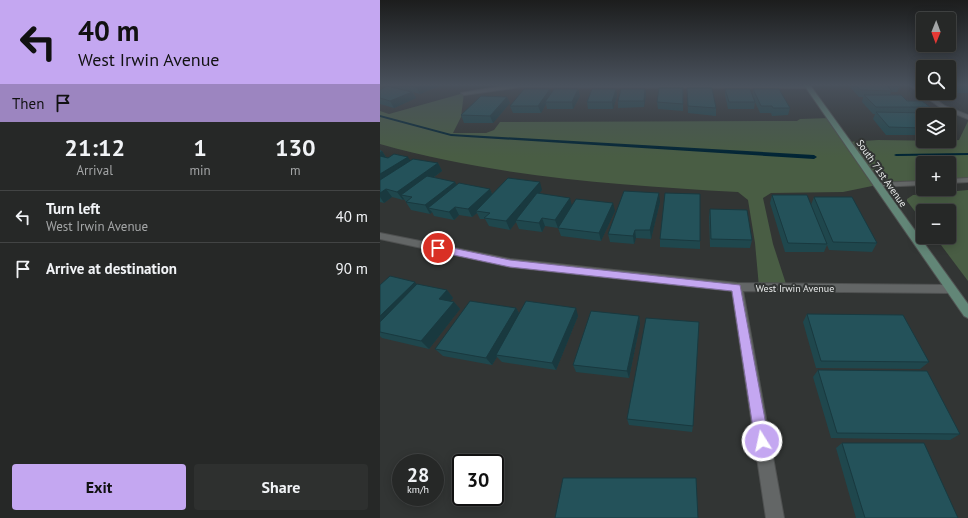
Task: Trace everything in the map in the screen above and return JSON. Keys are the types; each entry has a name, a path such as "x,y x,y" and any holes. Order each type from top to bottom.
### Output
{"street":[{"name":"South 71st Avenue","path":"824,109 968,313"},
{"path":"948,109 968,117"},
{"path":"956,181 968,180"},
{"path":"877,185 916,183"},
{"name":"West Irwin Avenue","path":"380,236 510,263 737,288 950,289"},
{"path":"737,288 775,518"}],"green space":[{"path":"406,109 462,109 461,117 453,133 486,133 494,130 500,122 797,121 800,119 830,118 847,142 878,140 916,141 916,148 956,148 956,140 959,140 968,121 968,180 956,181 956,156 916,156 916,183 877,185 843,192 771,193 763,198 773,244 787,287 759,287 755,243 748,200 738,192 558,178 513,172 424,155 380,144 380,111 389,114"},
{"path":"968,190 968,281 940,244 956,244 956,204 916,204 916,213 907,201 907,199 913,195 956,196 956,191"}],"building":[{"path":"467,109 496,109 490,116 461,115"},
{"path":"876,112 916,113 916,128 889,127"},
{"path":"394,154 408,157 380,174 380,156 388,158"},
{"path":"413,159 438,163 397,192 386,189 380,193 380,180"},
{"path":"427,176 455,182 425,205 406,202 412,197 401,195"},
{"path":"508,178 540,182 506,221 484,218 490,213 476,211"},
{"path":"459,183 490,189 468,209 455,207 449,212 428,208"},
{"path":"624,191 659,193 650,230 635,230 633,236 608,234"},
{"path":"537,193 570,198 555,220 542,218 539,223 516,220"},
{"path":"665,193 700,194 700,241 660,239"},
{"path":"772,195 807,195 827,244 788,243"},
{"path":"814,197 852,197 877,243 833,242"},
{"path":"576,199 613,203 599,233 558,228"},
{"path":"710,209 747,210 752,240 711,239"},
{"path":"390,276 415,282 380,316 380,285"},
{"path":"417,284 447,290 439,299 454,302 421,341 380,332 380,322"},
{"path":"470,301 516,308 486,358 435,349"},
{"path":"526,301 576,308 552,363 496,355"},
{"path":"591,311 639,316 627,371 573,365"},
{"path":"807,314 903,315 929,362 821,361"},
{"path":"646,318 699,322 693,426 627,419"},
{"path":"818,370 927,371 960,434 837,433"},
{"path":"842,443 924,443 958,518 865,518"},
{"path":"563,478 696,478 698,518 555,518"}],"waterway":[{"path":"380,116 451,135 814,157"},
{"path":"896,155 968,154"}],"route":[{"path":"438,248 510,263 737,288 762,441"}]}
